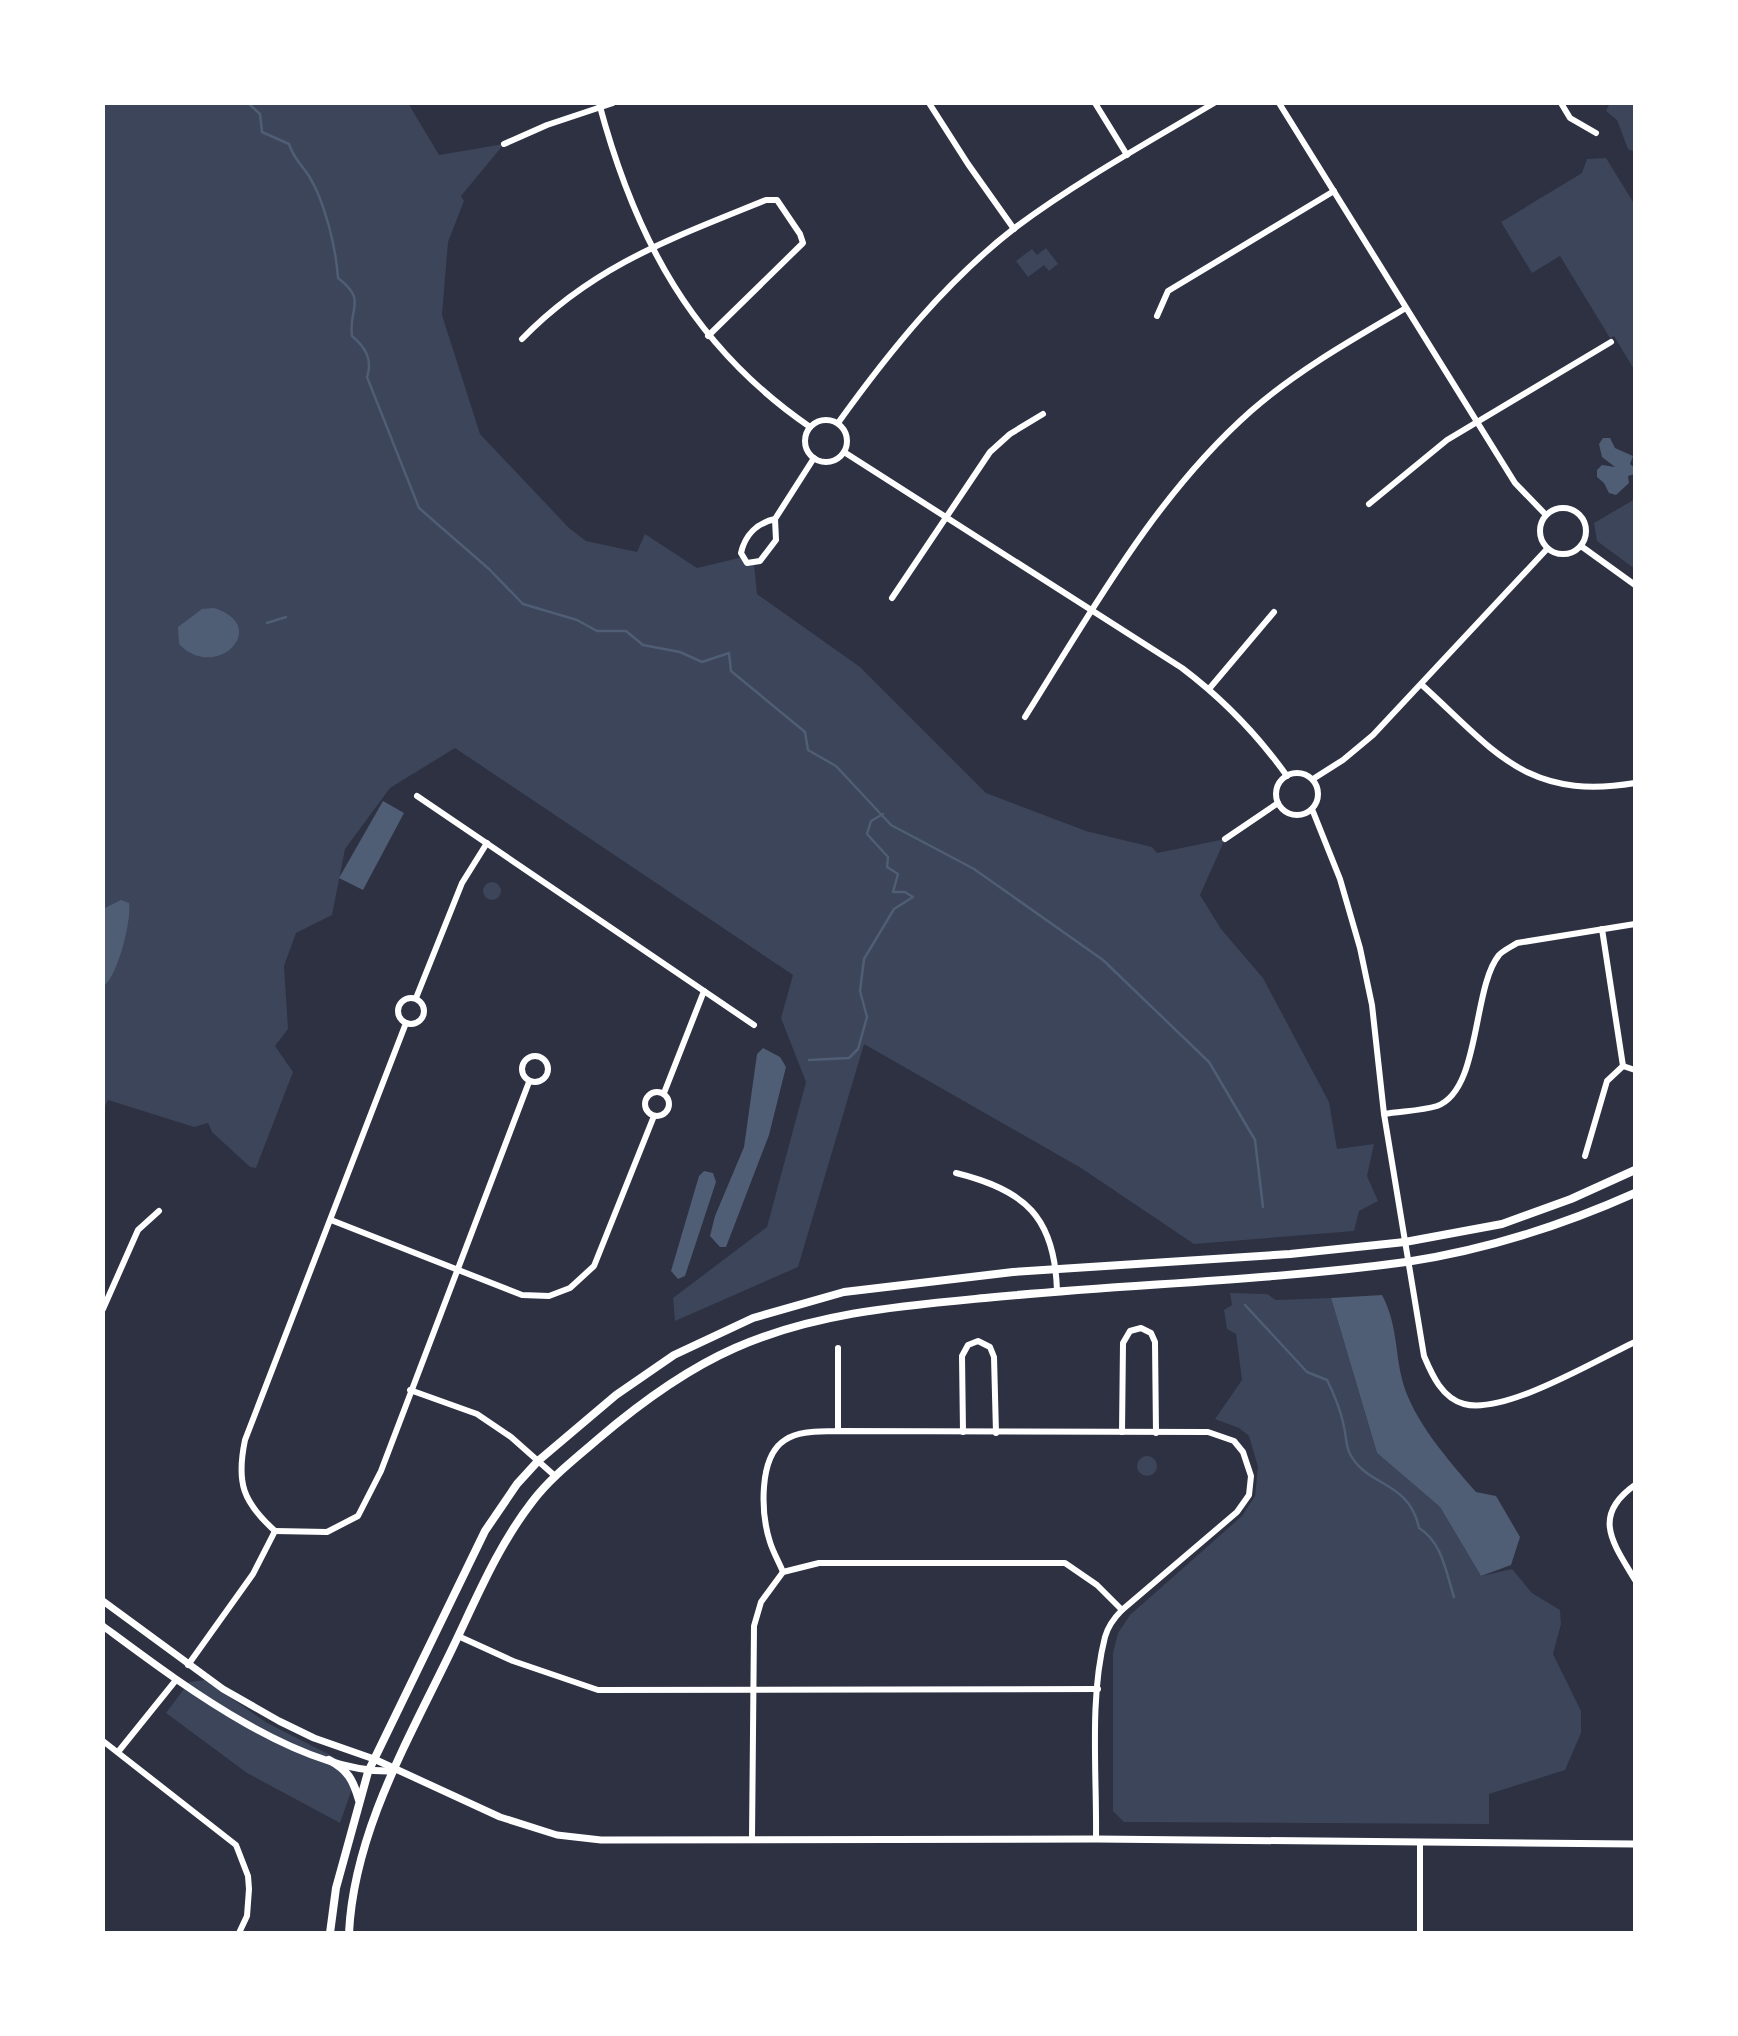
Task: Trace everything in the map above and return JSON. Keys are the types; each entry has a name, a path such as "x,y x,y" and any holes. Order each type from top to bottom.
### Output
{"main road":[{"path":"330,1933 335,1888 368,1772 485,1531 517,1484 538,1461 616,1395 674,1355 753,1318 844,1292 1056,1269 1290,1254 1405,1242 1503,1224 1571,1199 1635,1170"},
{"path":"349,1933 359,1863 395,1771 501,1546 533,1500 555,1476 628,1413 691,1371 747,1344 792,1327 853,1313 1057,1291 1408,1261 1510,1241 1588,1214 1635,1193"},
{"path":"329,1760 344,1768 351,1777 359,1802"}],"street":[{"path":"504,144 599,105 612,103"},
{"path":"929,103 1014,229"},
{"path":"1095,103 1127,155"},
{"path":"838,423 919,319 1014,229 1127,155 1214,103"},
{"path":"1279,103 1515,483 1546,515"},
{"path":"1561,103 1570,118 1596,133"},
{"path":"599,105 629,201 650,247 680,299 729,360 777,405 810,427"},
{"path":"1157,316 1168,291 1334,191"},
{"path":"522,340 547,313 583,285 650,247 773,198 788,214 803,243 709,336"},
{"path":"1026,717 1093,609 1161,508 1225,435 1309,367 1406,308"},
{"path":"1369,504 1447,440 1611,342"},
{"path":"892,598 990,452 1010,434 1043,414"},
{"path":"826,419 838,423 847,440 844,452 827,462 814,458 806,447 810,427 826,419"},
{"path":"844,452 1093,609 1209,688 1264,744 1287,776"},
{"path":"775,519 763,522 743,544 741,553 747,563 760,561 776,540 775,519 814,458"},
{"path":"1560,508 1575,512 1585,524 1585,540 1581,546 1568,554 1548,549 1540,528 1546,515 1560,508"},
{"path":"1581,546 1635,585"},
{"path":"1313,779 1363,743 1422,685 1548,549"},
{"path":"1209,688 1274,612"},
{"path":"1422,685 1505,759 1528,775 1560,785 1588,789 1635,783"},
{"path":"1301,773 1313,779 1318,789 1318,800 1312,809 1295,814 1286,811 1278,803 1277,789 1287,776 1301,773"},
{"path":"417,796 754,1025"},
{"path":"1225,839 1278,803"},
{"path":"1312,809 1340,880 1360,948 1372,1005 1384,1114 1423,1356 1436,1384 1463,1404 1500,1404 1635,1342"},
{"path":"415,998 462,883 487,843"},
{"path":"1384,1114 1439,1105 1454,1094 1465,1069 1491,970 1500,953 1517,943 1635,924"},
{"path":"1602,929 1623,1066"},
{"path":"664,1093 704,991"},
{"path":"408,998 415,998 424,1008 423,1017 416,1023 406,1023 398,1015 399,1004 408,998"},
{"path":"406,1023 245,1440 239,1469 246,1494 258,1515 275,1531 327,1532 358,1516 381,1471 529,1082"},
{"path":"530,1057 541,1057 547,1065 547,1075 539,1082 529,1082 522,1074 522,1063 530,1057"},
{"path":"1623,1066 1635,1070"},
{"path":"1585,1156 1607,1081 1623,1066"},
{"path":"652,1092 664,1093 668,1097 669,1107 663,1115 654,1116 646,1108 646,1099 652,1092"},
{"path":"331,1220 522,1295 549,1296 569,1289 594,1266 654,1116"},
{"path":"956,1173 993,1182 1016,1196 1041,1224 1053,1247 1057,1291"},
{"path":"103,1309 138,1230 159,1211"},
{"path":"1122,1432 1123,1343 1129,1331 1141,1328 1151,1333 1155,1342 1156,1433"},
{"path":"963,1432 962,1356 968,1345 978,1341 990,1347 994,1357 996,1433"},
{"path":"838,1348 838,1431"},
{"path":"411,1390 477,1415 555,1476"},
{"path":"783,1572 770,1542 766,1519 766,1466 773,1450 798,1434 838,1431 1208,1432 1234,1441 1248,1464 1250,1486 1244,1504 1122,1610 1111,1622 1105,1637 1098,1689 1096,1839"},
{"path":"1635,1485 1612,1506 1609,1518 1609,1533 1635,1580"},
{"path":"188,1665 253,1574 275,1531"},
{"path":"752,1838 754,1626 761,1602 783,1572 819,1563 1065,1563 1097,1585 1122,1610"},
{"path":"103,1601 188,1665 279,1721 314,1738 374,1759 395,1771 500,1817 556,1835 601,1840 1096,1839 1635,1844"},
{"path":"103,1626 176,1680 242,1721 329,1760 368,1772 395,1771"},
{"path":"458,1636 513,1661 598,1690 1098,1689"},
{"path":"118,1752 176,1680"},
{"path":"103,1741 236,1845 248,1876 249,1889 247,1916 239,1933"},
{"path":"1420,1842 1420,1933"}],"shaded area":[{"path":"103,103 408,103 439,155 504,144 461,196 464,201 448,242 442,315 480,434 569,528 586,541 637,552 645,534 697,568 743,557 754,564 757,594 860,667 986,793 1086,831 1152,847 1157,853 1225,839 1200,895 1221,929 1263,978 1329,1102 1337,1149 1374,1144 1367,1176 1378,1201 1359,1211 1354,1231 1194,1244 1081,1168 864,1044 798,1267 675,1321 673,1298 767,1227 806,1082 781,1018 793,975 455,748 390,788 345,849 332,915 296,933 284,966 288,1029 275,1046 293,1072 256,1168 250,1167 212,1132 208,1123 194,1127 108,1100 103,1111"},
{"path":"1610,103 1635,103 1635,152 1628,149 1617,120 1606,111"},
{"path":"1606,158 1635,205 1635,371 1614,336 1610,338 1560,256 1532,273 1501,222 1582,173 1587,159"},
{"path":"1046,248 1058,264 1049,271 1044,265 1028,277 1016,261 1032,249 1037,255"},
{"path":"1603,438 1610,438 1615,448 1633,456 1630,464 1635,468 1635,474 1628,476 1629,483 1616,495 1609,493 1597,477 1597,470 1602,465 1615,467 1602,457 1599,444"},
{"path":"1635,499 1635,569 1597,541 1594,523"},
{"path":"214,608 231,616 238,627 238,638 232,647 222,654 208,657 194,654 179,644 178,627 202,609"},
{"path":"383,801 404,813 363,890 339,878"},
{"path":"488,882 496,882 501,891 499,898 488,900 483,895 483,887"},
{"path":"121,900 129,903 126,934 118,961 103,986 103,909"},
{"path":"763,1048 780,1057 786,1067 769,1135 726,1247 720,1247 710,1236 715,1216 744,1147 757,1054"},
{"path":"704,1171 713,1173 716,1182 685,1276 678,1279 671,1271 699,1176"},
{"path":"1230,1293 1267,1294 1276,1300 1331,1298 1377,1453 1440,1507 1481,1576 1512,1569 1532,1593 1560,1610 1561,1624 1553,1654 1581,1711 1581,1733 1565,1770 1489,1794 1489,1824 1124,1822 1113,1811 1113,1653 1118,1633 1130,1615 1242,1516 1255,1496 1258,1467 1249,1436 1239,1428 1215,1419 1242,1380 1236,1334 1227,1329 1224,1310 1232,1305"},
{"path":"1382,1295 1393,1326 1402,1379 1414,1410 1433,1440 1476,1492 1496,1496 1520,1537 1511,1565 1481,1576 1440,1507 1377,1453 1331,1298"},
{"path":"1143,1456 1151,1456 1157,1466 1151,1476 1143,1476 1137,1470 1137,1462"},
{"path":"205,1680 267,1723 348,1764 355,1780 340,1823 247,1773 166,1713 189,1682"}],"waterway":[{"path":"248,103 260,114 262,132 289,144 295,158 315,187 332,239 338,278 355,299 352,336 367,354 367,377 419,508 489,569 523,604 577,620 597,631 626,631 643,645 680,652 702,662 729,653 731,671 805,732 808,750 836,766 891,825 974,869 1103,960 1209,1062 1255,1140 1263,1207"},
{"path":"267,623 286,617"},
{"path":"809,1060 849,1058 858,1049 867,1017 860,991 864,959 894,909 913,897 905,892 893,892 898,874 887,867 888,857 867,834 871,821 883,814"},
{"path":"1245,1305 1307,1372 1327,1380 1343,1421 1350,1454 1367,1473 1398,1492 1407,1501 1419,1528 1438,1549 1454,1597"}]}
